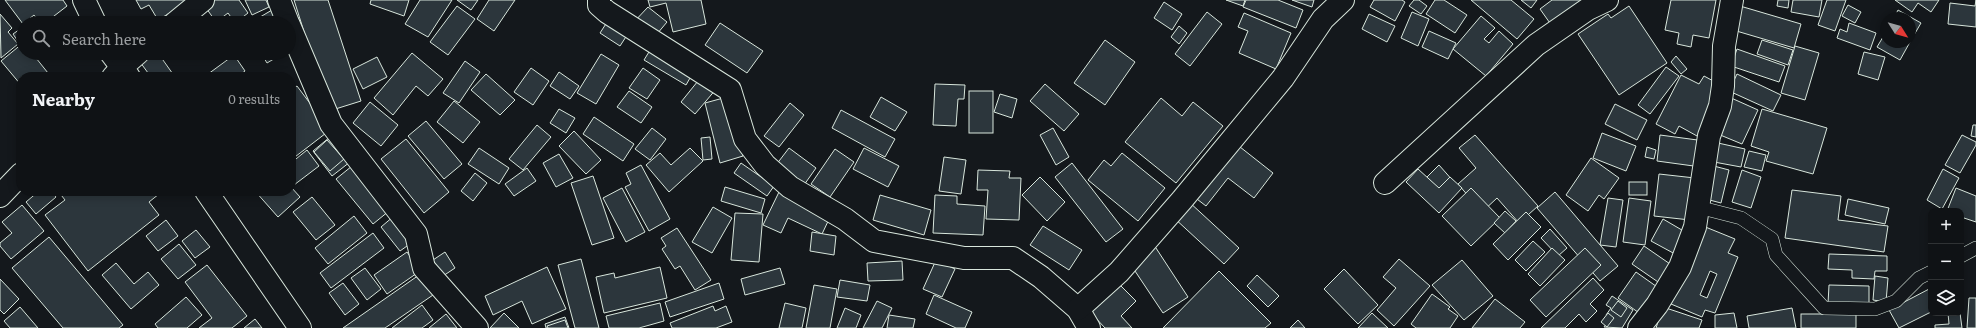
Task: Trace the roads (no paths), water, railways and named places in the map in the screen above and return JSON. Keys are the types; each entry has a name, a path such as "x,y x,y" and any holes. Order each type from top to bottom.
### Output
{"street":[{"path":"84,0 92,16"},
{"path":"184,16 203,0"},
{"path":"279,0 286,16"},
{"path":"599,0 599,5 607,12 730,90 744,139 765,165 790,187 846,219 874,241 964,258 1013,258 1041,277 1078,309 1089,328"},
{"path":"1078,309 1119,272 1182,200 1284,78 1323,19 1343,0"},
{"path":"1385,183 1536,46 1588,9 1607,0"},
{"path":"1639,328 1657,305 1680,267 1696,227 1709,136 1720,106 1723,86 1724,46 1732,0"},
{"path":"296,41 331,124 416,234 424,268 477,328"},
{"path":"119,68 129,60"},
{"path":"0,196 16,179"},
{"path":"209,196 300,328"}],"lane":[{"path":"1698,207 1741,218 1772,239 1776,255 1824,308 1875,309 1896,302 1920,278 1928,274"},
{"path":"1964,254 1976,248"}]}
